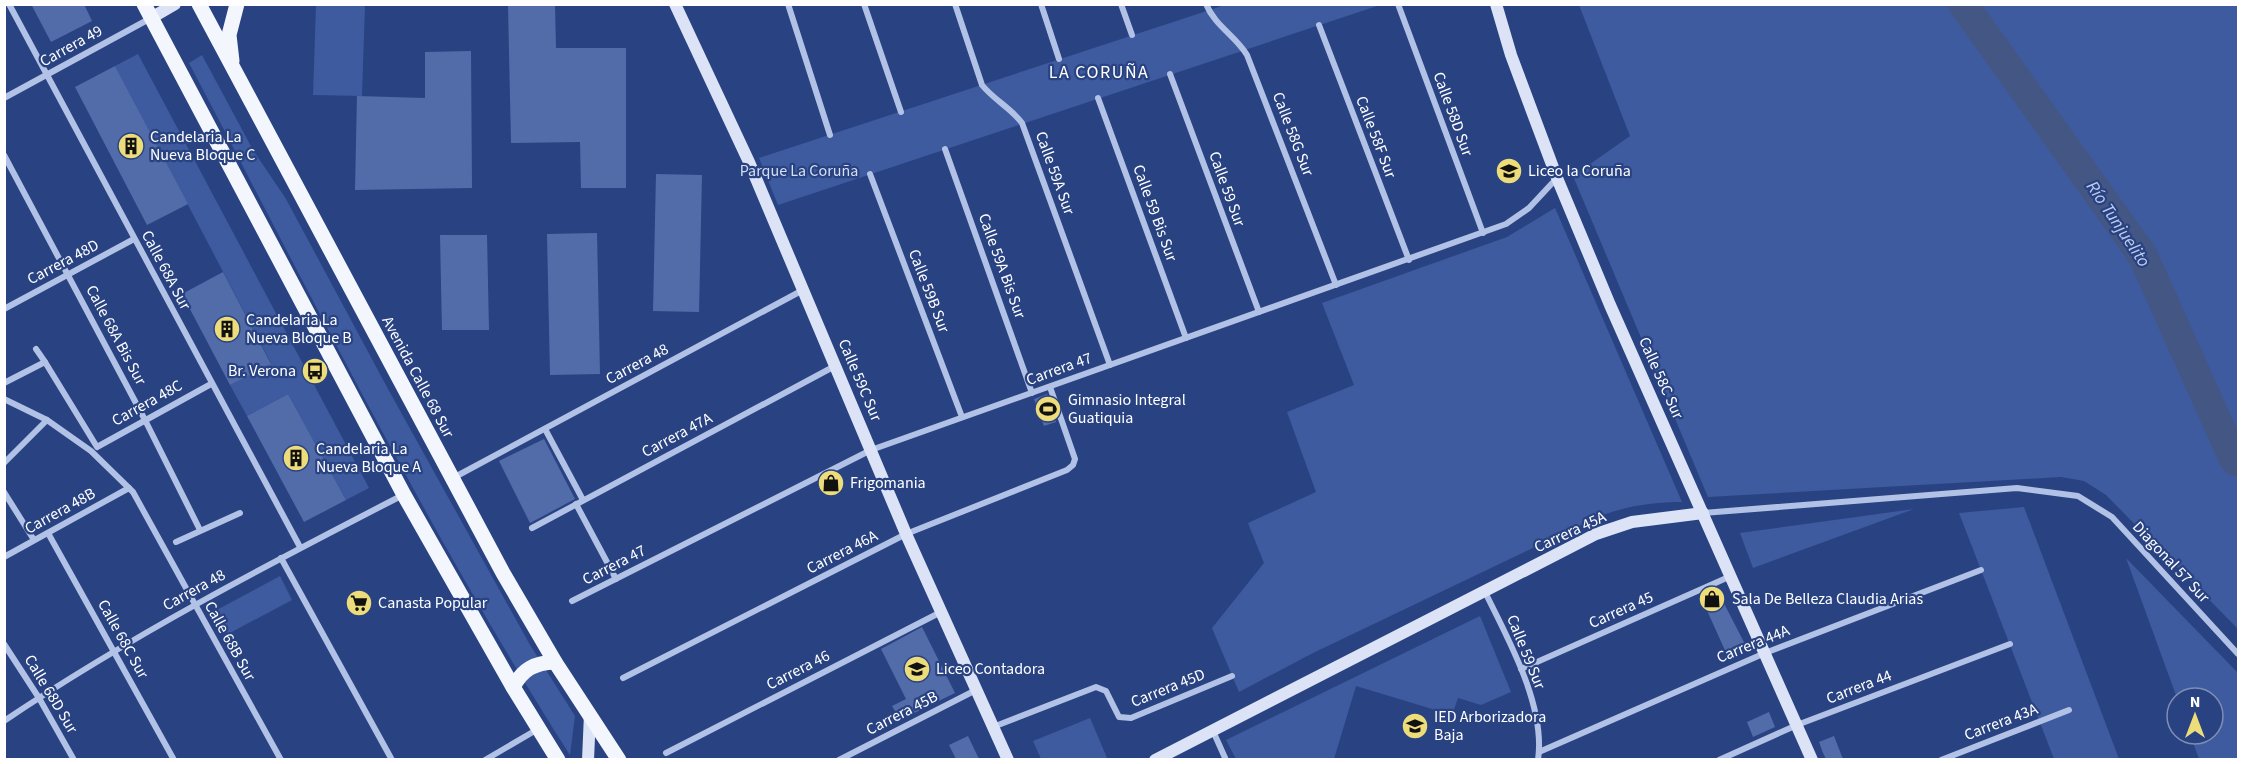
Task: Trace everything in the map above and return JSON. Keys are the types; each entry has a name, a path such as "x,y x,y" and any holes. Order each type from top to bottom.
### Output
{"main road":[{"name":"Avenida Calle 68 Sur","path":"199,4 503,573 555,662 619,759"},
{"path":"233,70 229,35 237,4"},
{"path":"147,11 404,495 513,687 558,759"},
{"path":"513,687 530,667 555,662"}],"street":[{"name":"Calle 68A Sur","path":"9,4 300,547"},
{"path":"147,11 175,4"},
{"name":"Calle 59C Sur","path":"668,4 678,9 749,162 906,534 1008,759"},
{"path":"788,4 830,135"},
{"path":"864,4 901,112"},
{"name":"Calle 59A Sur","path":"955,4 982,85 1022,123 1110,365"},
{"path":"1041,4 1059,59"},
{"path":"1121,4 1132,35"},
{"name":"Calle 58G Sur","path":"1206,4 1214,18 1238,40 1247,55 1336,285"},
{"name":"Calle 58D Sur","path":"1398,4 1484,233"},
{"name":"Calle 58C Sur","path":"1496,4 1511,55 1557,178 1610,305 1812,759"},
{"name":"Carrera 49","path":"4,98 47,75 147,11"},
{"name":"Calle 58F Sur","path":"1319,25 1409,260"},
{"name":"Calle 59 Sur","path":"1170,74 1259,312"},
{"name":"Calle 59 Bis Sur","path":"1098,98 1186,338"},
{"name":"Calle 59A Bis Sur","path":"945,149 1032,393"},
{"name":"Calle 68A Bis Sur","path":"4,155 145,420 200,530"},
{"path":"4,173 12,169"},
{"name":"Calle 59B Sur","path":"870,174 962,417"},
{"name":"Carrera 47","path":"572,601 871,450 1506,224 1523,212 1557,178"},
{"name":"Carrera 48D","path":"4,309 134,239"},
{"name":"Carrera 48","path":"453,478 804,290"},
{"name":"Calle 68B Sur","path":"36,349 94,449 129,488 281,759"},
{"path":"4,383 45,362"},
{"name":"Carrera 47A","path":"531,528 836,366"},
{"name":"Carrera 48C","path":"94,449 211,384"},
{"name":"Carrera 46A","path":"623,678 906,534 1067,470 1073,465 1075,459 1050,387"},
{"path":"4,399 47,420 94,449"},
{"path":"4,463 47,420"},
{"path":"545,429 583,501"},
{"name":"Carrera 48B","path":"4,557 129,488"},
{"name":"Carrera 45A","path":"1155,759 1596,534 1632,522 1703,513 2007,489 2078,496"},
{"path":"4,492 34,540"},
{"name":"Carrera 48","path":"4,721 194,605 300,547 404,495"},
{"name":"Diagonal 57 Sur","path":"2078,496 2112,517 2238,654"},
{"path":"576,504 616,579"},
{"path":"176,542 240,513"},
{"name":"Calle 68C Sur","path":"48,533 174,759"},
{"path":"281,558 392,759"},
{"name":"Carrera 44A","path":"1539,752 1765,653 1982,570"},
{"name":"Carrera 45","path":"1521,669 1731,576"},
{"name":"Calle 59 Sur","path":"1485,592 1521,669 1535,715 1538,759"},
{"name":"Carrera 46","path":"666,753 941,612"},
{"name":"Calle 68D Sur","path":"4,644 39,698 74,759"},
{"name":"Carrera 44","path":"1719,759 1797,725 2010,644"},
{"name":"Carrera 45D","path":"993,727 1096,687 1106,691 1119,717 1131,718 1232,676"},
{"name":"Carrera 45B","path":"839,759 976,690"},
{"name":"Carrera 43A","path":"1941,759 2069,710"},
{"path":"588,759 590,714"},
{"path":"485,759 538,729"},
{"path":"1213,730 1226,759"}],"green space":[{"path":"316,5 365,5 362,96 313,95"},
{"name":"Parque La Coruña","path":"1225,5 1380,5 778,205 759,158"},
{"path":"1579,5 2238,5 2238,629 2106,495 2084,481 2061,477 1708,497 1573,176 1630,136"},
{"path":"138,54 369,488 346,500 288,394 247,416 230,385 271,363 115,66"},
{"path":"202,55 253,150 286,199 530,645 575,716 570,755 468,586 326,326 189,63"},
{"path":"1555,208 1682,502 1640,505 1600,516 1313,653 1239,692 1212,628 1264,563 1248,523 1316,492 1287,412 1354,385 1322,303 1507,237"},
{"path":"2024,507 2119,759 2054,759 1959,513"},
{"path":"1914,509 1753,568 1740,533"},
{"path":"2126,558 2238,673 2238,759 2199,759 2194,746 2225,746 2225,686 2173,686"},
{"path":"280,576 292,600 226,635 213,612"},
{"path":"1480,616 1511,692 1481,705 1458,698 1452,715 1356,686 1334,759 1236,759 1226,740"},
{"path":"1090,718 1107,758 1102,760 1041,759 1033,741"}],"building":[{"path":"31,4 84,4 92,21 51,42"},
{"path":"508,5 555,5 556,48 626,48 626,188 581,188 580,142 511,143"},
{"path":"471,51 472,188 355,190 357,96 425,98 425,52"},
{"name":"Candelaria La Nueva Bloque C","path":"115,66 188,204 147,225 75,87"},
{"path":"656,174 702,175 699,312 653,311"},
{"path":"597,233 600,374 550,375 547,234"},
{"path":"440,235 487,235 489,330 442,330"},
{"name":"Candelaria La Nueva Bloque B","path":"223,272 271,364 230,385 182,294"},
{"name":"Candelaria La Nueva Bloque A","path":"288,394 346,500 304,522 247,416"},
{"name":"Gimnasio Integral Guatiquia","path":"1047,394 1056,422 1044,426 1034,399"},
{"path":"544,439 575,499 530,523 499,461"},
{"path":"1716,588 1747,648 1728,657 1700,595"},
{"name":"Liceo Contadora","path":"922,627 955,693 900,720 892,706 906,699 881,649"},
{"path":"1769,712 1775,727 1753,737 1747,722"},
{"path":"968,736 979,759 956,759 949,745"},
{"path":"1834,736 1843,759 1826,759 1823,753 1819,742"}],"waterway":[{"name":"Río Tunjuelito","path":"1963,4 2143,256 2234,459 2238,462"}],"place":[{"name":"Candelaria La Nueva Bloque C","path":"131,146"},
{"name":"Liceo la Coruña","path":"1509,171"},
{"name":"Candelaria La Nueva Bloque B","path":"227,329"},
{"name":"Br. Verona","path":"315,371"},
{"name":"Gimnasio Integral Guatiquia","path":"1048,409"},
{"name":"Candelaria La Nueva Bloque A","path":"296,458"},
{"name":"Frigomania","path":"831,483"},
{"name":"Sala De Belleza Claudia Arias","path":"1712,599"},
{"name":"Canasta Popular","path":"359,603"},
{"name":"Liceo Contadora","path":"917,669"},
{"name":"IED Arborizadora Baja","path":"1415,726"}],"district":[{"name":"LA CORUÑA","path":"1099,72"}]}
